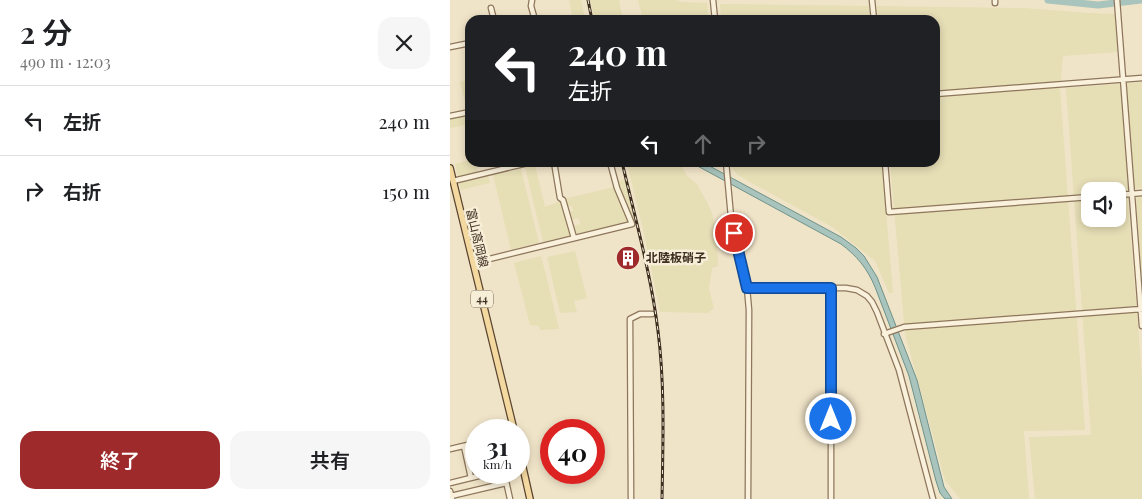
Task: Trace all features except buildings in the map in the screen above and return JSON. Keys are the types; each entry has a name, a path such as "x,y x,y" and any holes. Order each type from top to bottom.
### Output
{"main road":[{"name":"富山高岡線","path":"450,168 452,184 511,419"},
{"path":"526,484 530,499"}],"street":[{"path":"532,0 530,6 533,15"},
{"path":"713,0 714,15"},
{"path":"872,0 874,15"},
{"path":"1117,0 1142,326"},
{"path":"491,8 493,15"},
{"path":"450,48 465,44"},
{"path":"940,94 1142,78"},
{"path":"450,116 465,113"},
{"path":"452,184 514,167"},
{"path":"555,167 560,198 563,200 574,238"},
{"path":"473,263 632,224 617,188 611,167"},
{"path":"726,167 731,217 747,288 749,310 748,499"},
{"path":"885,167 889,212 1081,198"},
{"path":"1126,194 1142,193"},
{"path":"747,288 846,288 858,290 867,296 872,302 899,370 933,499"},
{"path":"831,288 831,499"},
{"path":"884,334 904,327 1141,309"},
{"path":"631,499 630,319 640,314 652,314"},
{"path":"450,449 464,446 465,450"},
{"path":"450,483 465,479"},
{"path":"451,495 501,484"},
{"path":"506,484 510,499"}],"shaded area":[{"path":"569,0 581,0 584,15 572,15"},
{"path":"590,0 619,0 622,15 594,15"},
{"path":"638,0 675,0 707,3 708,15 642,15"},
{"path":"720,4 869,6 870,15 721,15"},
{"path":"877,6 1024,8 1116,14 1118,52 1063,56 1060,88 1085,430 1024,431 1029,499 960,499 945,480 905,334 890,167 940,167 940,15 878,15"},
{"path":"465,80 465,101 460,82"},
{"path":"1142,82 1142,188 1127,190 1142,377 1142,499 1035,499 1029,437 1091,435 1066,88"},
{"path":"465,115 465,125 450,128 450,119"},
{"path":"465,161 465,167 476,167 478,173 458,177 455,164"},
{"path":"525,167 535,167 545,207 561,201 571,236 543,242"},
{"path":"628,167 682,167 687,176 697,184 712,213 717,237 718,266 712,268 709,289 714,308 708,313 660,312"},
{"path":"731,167 882,167 893,293 889,293 875,261 832,227 739,176"},
{"path":"521,169 539,243 511,250 493,175"},
{"path":"488,176 490,183 461,190 459,182"},
{"path":"625,179 634,221 617,182"},
{"path":"614,187 628,222 575,236 572,226 580,224 579,218 571,220 569,212 573,211 572,206 567,207 564,199"},
{"path":"1142,197 1142,284 1136,198"},
{"path":"575,251 587,298 574,301 577,312 560,313 547,257"},
{"path":"541,256 559,329 540,330 539,326 530,325 514,263"}],"water":[{"path":"699,167 711,167 841,237 864,256 877,277 917,380 944,487 952,499 945,499 940,493 909,376 875,287 861,263 841,244"}],"waterway":[{"path":"1048,0 1098,5 1141,0"}],"railway":[{"path":"588,0 591,15"},
{"path":"623,167 647,267 658,331 663,394 662,499"}],"place":[{"name":"北陸板硝子","path":"628,258"}],"route":[{"path":"734,233 747,288 831,288 831,419"}]}
